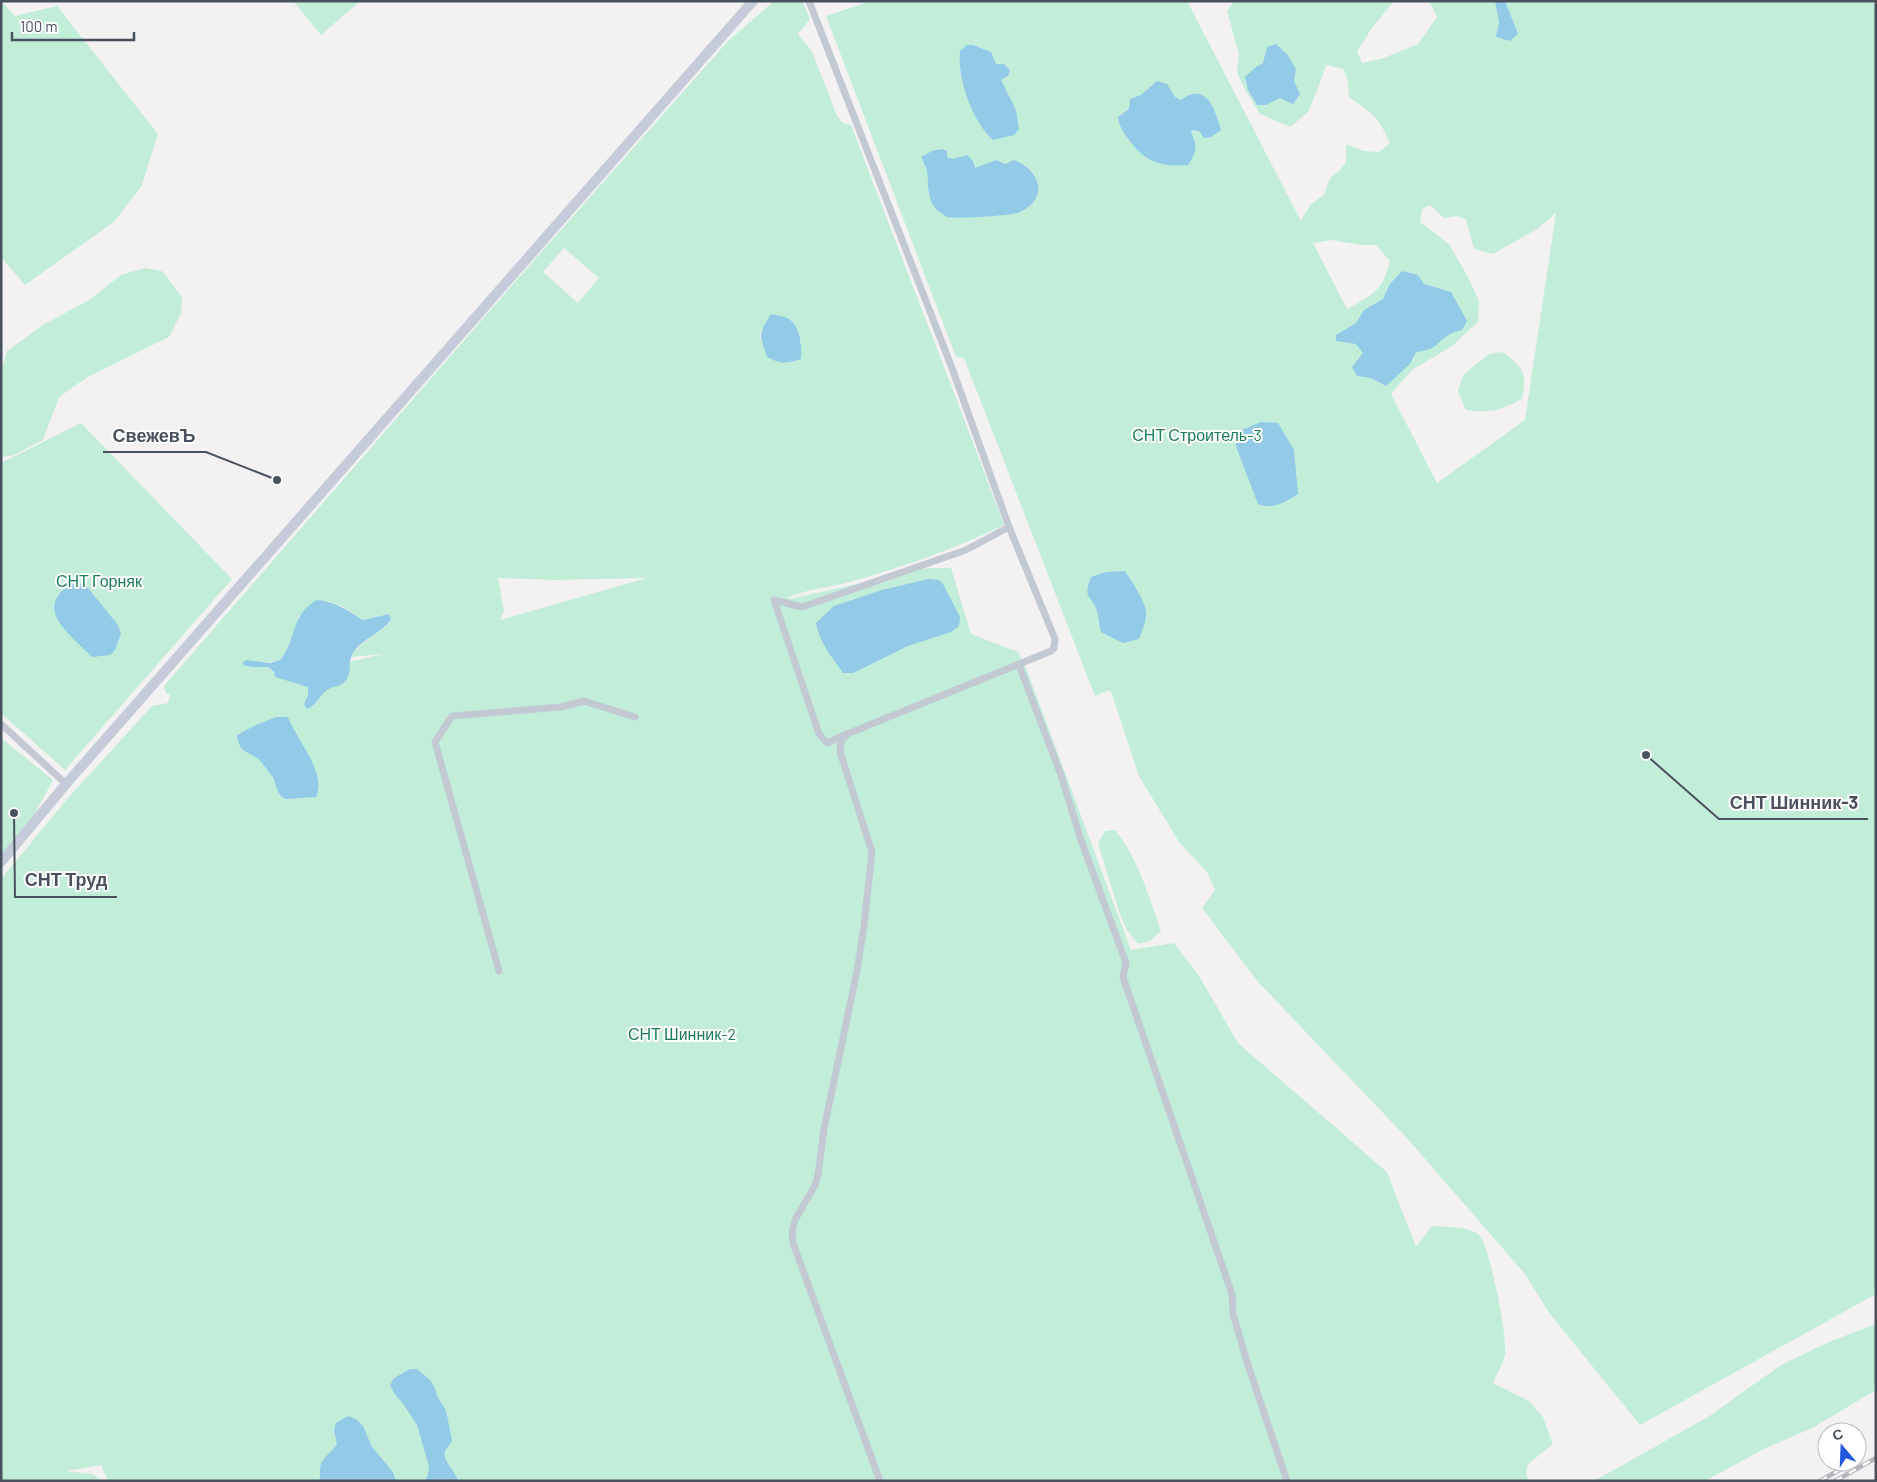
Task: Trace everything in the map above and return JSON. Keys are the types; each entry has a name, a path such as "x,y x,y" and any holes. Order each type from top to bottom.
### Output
{"street":[{"path":"1,862 66,784 753,1"},
{"path":"809,1 952,368 1010,527 1055,639 1054,648 1051,651 827,743 819,734 774,600 802,607 966,550 1010,527"},
{"path":"1018,665 1061,775 1126,963 1123,977 1232,1294 1233,1314 1244,1352 1287,1481"},
{"path":"499,971 435,742 452,716 561,707 584,701 635,717"},
{"path":"1,724 66,784"},
{"path":"847,734 841,742 840,752 872,852 864,926 847,1025 824,1129 817,1178 795,1220 792,1232 793,1243 880,1481"}],"green space":[{"path":"1,1 15,16 57,6 158,134 142,185 114,222 25,285 1,257"},
{"path":"293,1 360,1 321,35"},
{"name":"СНТ Шинник-2","path":"774,1 802,1 810,19 798,34 813,54 837,116 843,123 851,125 1004,525 967,542 911,563 853,581 802,592 787,598 790,599 927,568 951,568 971,634 1018,652 1026,668 1131,950 1174,943 1199,976 1238,1043 1387,1172 1416,1247 1432,1226 1471,1230 1480,1236 1489,1258 1504,1331 1505,1355 1493,1383 1529,1401 1543,1417 1553,1444 1528,1464 1526,1475 1530,1481 108,1481 101,1465 66,1471 93,1474 102,1481 1,1481 1,879 67,799 152,706 168,703 170,695 166,693 164,686 514,283 728,41","holes":["564,248 599,278 578,303 543,272","788,319 797,329 802,344 767,357 760,337 761,329","498,578 555,580 647,578 500,620 504,611","328,601 341,606 363,620 389,614 391,621 354,651 350,657 384,654 279,678 263,663 280,660 292,642 299,616"]},
{"name":"СНТ Строитель-3","path":"871,1 1187,1 1301,221 1311,204 1324,195 1330,178 1346,162 1346,144 1363,151 1379,152 1390,143 1374,116 1349,97 1348,81 1343,69 1326,65 1308,112 1290,127 1260,114 1237,72 1239,54 1227,11 1234,1 1394,1 1372,28 1357,51 1362,63 1384,58 1418,44 1437,17 1429,1 1876,1 1876,1294 1640,1425 1550,1314 1525,1274 1406,1137 1259,983 1202,908 1215,890 1207,872 1179,842 1139,776 1112,694 1109,690 1095,696 964,358 956,357 826,16","holes":["1430,205 1444,218 1456,216 1466,219 1474,249 1493,254 1537,229 1556,213 1525,420 1437,483 1391,394 1412,370 1452,346 1478,322 1479,301 1449,244 1420,222 1422,209","1332,240 1360,245 1376,245 1390,261 1380,286 1370,296 1347,309 1313,243"]},
{"path":"145,268 162,271 182,297 181,313 169,337 86,378 59,397 43,440 14,455 1,457 1,372 7,351 43,325 89,300 121,275"},
{"path":"1503,352 1520,367 1524,377 1522,399 1495,410 1466,410 1458,392 1463,375 1489,354"},
{"name":"СНТ Горняк","path":"81,423 232,579 65,770 1,713 1,463"},
{"path":"1,738 53,780 33,817 1,855"},
{"path":"1115,830 1136,865 1161,931 1150,941 1138,944 1127,930 1119,912 1098,843 1105,831"},
{"path":"1876,1324 1876,1390 1822,1422 1817,1422 1817,1425 1814,1427 1762,1450 1705,1481 1594,1481 1708,1417 1781,1365 1829,1342"}],"water":[{"path":"1495,1 1505,1 1518,34 1510,41 1496,37 1499,22"},
{"path":"1276,44 1287,54 1296,69 1294,81 1300,94 1293,104 1280,98 1266,105 1257,105 1248,90 1245,77 1263,63 1267,47"},
{"path":"967,45 973,45 991,52 996,64 1004,64 1010,70 1008,76 1001,80 1016,110 1019,129 1014,135 993,140 973,111 961,74 960,51"},
{"path":"1157,81 1167,84 1175,97 1181,100 1190,95 1204,96 1216,114 1221,130 1211,137 1204,138 1199,131 1191,130 1195,149 1188,165 1162,164 1149,159 1136,148 1119,124 1118,117 1129,109 1130,99 1141,95"},
{"path":"942,149 947,151 947,157 953,159 967,155 973,161 975,168 996,160 1005,164 1014,160 1030,171 1035,178 1038,192 1035,200 1020,212 1007,215 947,217 938,211 931,202 927,171 921,157 932,151"},
{"path":"1402,271 1418,275 1424,284 1451,292 1467,321 1462,330 1450,334 1428,350 1416,352 1410,364 1386,386 1371,378 1357,376 1352,367 1363,353 1356,344 1336,341 1336,335 1356,323 1364,310 1383,299 1390,284"},
{"path":"771,314 792,321 800,336 801,359 784,362 767,357 761,335"},
{"path":"1261,422 1278,423 1294,450 1298,494 1274,506 1258,504 1236,446 1236,436 1242,430"},
{"path":"1125,571 1145,606 1146,614 1139,639 1123,643 1101,632 1097,611 1087,590 1091,577 1106,572"},
{"path":"928,579 939,580 943,584 960,617 959,626 951,632 908,646 853,673 843,673 823,643 816,623 834,606 882,590"},
{"path":"71,584 80,584 88,588 118,625 121,634 115,650 110,655 92,657 59,622 55,612 55,603 60,593"},
{"path":"316,600 335,604 363,620 389,614 391,620 355,650 351,657 348,676 345,682 327,690 307,709 304,704 308,695 308,687 275,677 274,672 268,667 252,667 243,665 243,662 247,660 270,663 280,660 286,652 297,621 307,607"},
{"path":"276,717 288,717 310,757 318,777 316,797 285,799 279,793 272,776 262,763 243,750 238,742 237,735"},
{"path":"410,1369 417,1369 429,1379 446,1410 452,1441 445,1451 445,1458 458,1480 456,1481 426,1481 429,1470 428,1463 417,1425 390,1385 394,1378"},
{"path":"348,1416 356,1419 363,1426 372,1447 393,1472 396,1481 319,1481 322,1461 337,1444 334,1430 336,1423"}],"railway":[{"path":"1835,1481 1876,1458"},
{"path":"1820,1481 1836,1472"}],"place":[{"name":"СвежевЪ","path":"277,480"},
{"name":"СНТ Шинник-3","path":"1646,755"},
{"name":"СНТ Труд","path":"14,813"}]}
